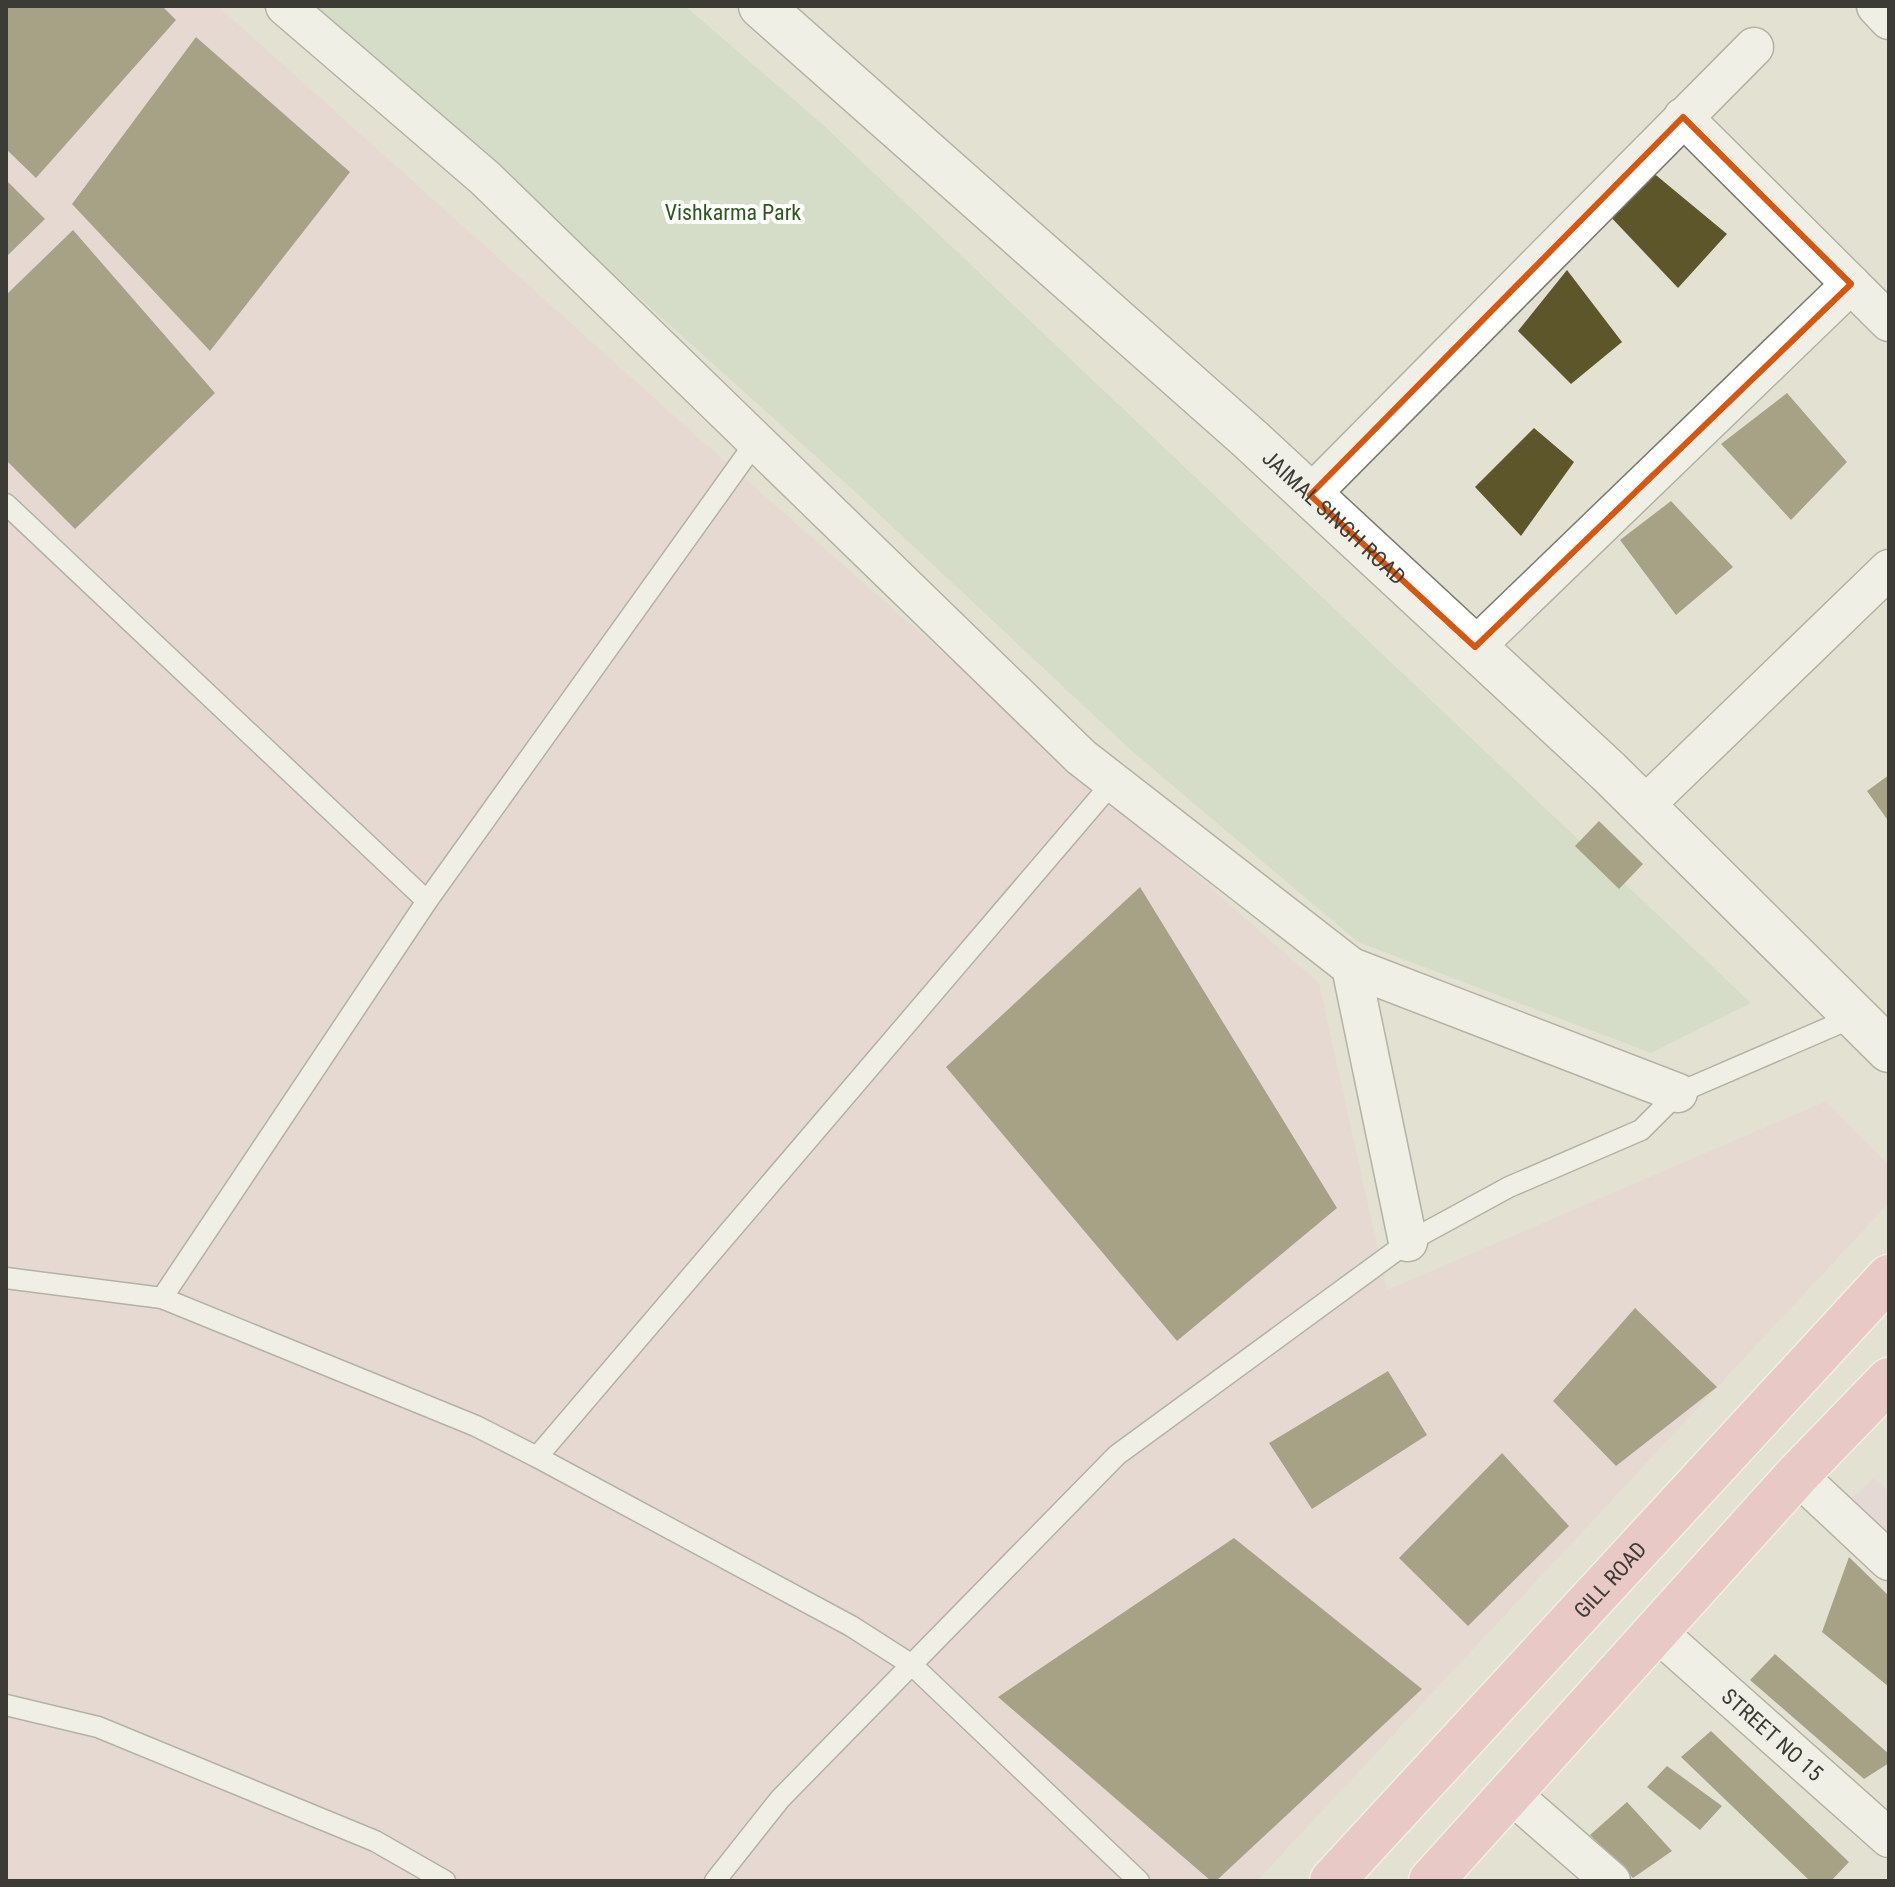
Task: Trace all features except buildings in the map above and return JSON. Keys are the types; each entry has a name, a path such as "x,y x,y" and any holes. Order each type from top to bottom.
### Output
{"main road":[{"name":"GILL ROAD","path":"1332,1881 1889,1277"},
{"path":"1431,1881 1797,1475 1889,1380"}],"street":[{"path":"285,6 485,178 1081,757 1113,782 1351,967 1678,1093"},
{"name":"JAIMAL SINGH ROAD","path":"761,6 1310,495 1475,647 1644,806 1889,1050"},
{"path":"1876,6 1889,20"},
{"path":"1310,495 1754,47"},
{"path":"1683,117 1889,322"},
{"path":"1475,647 1851,284"},
{"path":"1644,806 1889,569"},
{"path":"1351,967 1408,1242"},
{"path":"1797,1475 1889,1561"},
{"name":"STREET NO 15","path":"1656,1631 1889,1838"},
{"path":"1510,1793 1611,1881"}],"lane":[{"path":"162,1298 427,901 755,443"},
{"path":"6,504 427,901"},
{"path":"537,1457 1113,782"},
{"path":"715,1881 780,1799 1117,1455 1408,1242 1509,1187 1641,1130 1678,1093 1857,1015"},
{"path":"6,1278 162,1298 476,1426 537,1457 851,1626 912,1665 1139,1881"},
{"path":"6,1705 98,1727 375,1841 445,1881"}],"highlighted area":[{"path":"1683,117 1851,284 1475,647 1310,495"}],"shaded area":[{"path":"6,6 218,6 683,424 1319,983 1387,1290 1826,1101 1889,1165 1889,1203 1257,1881 6,1881"},
{"path":"1874,1478 1889,1491 1889,1543 1847,1502"}],"green space":[{"name":"Vishkarma Park","path":"315,6 685,6 821,123 1751,1003 1651,1053 1358,942 1133,752 851,488"}]}
